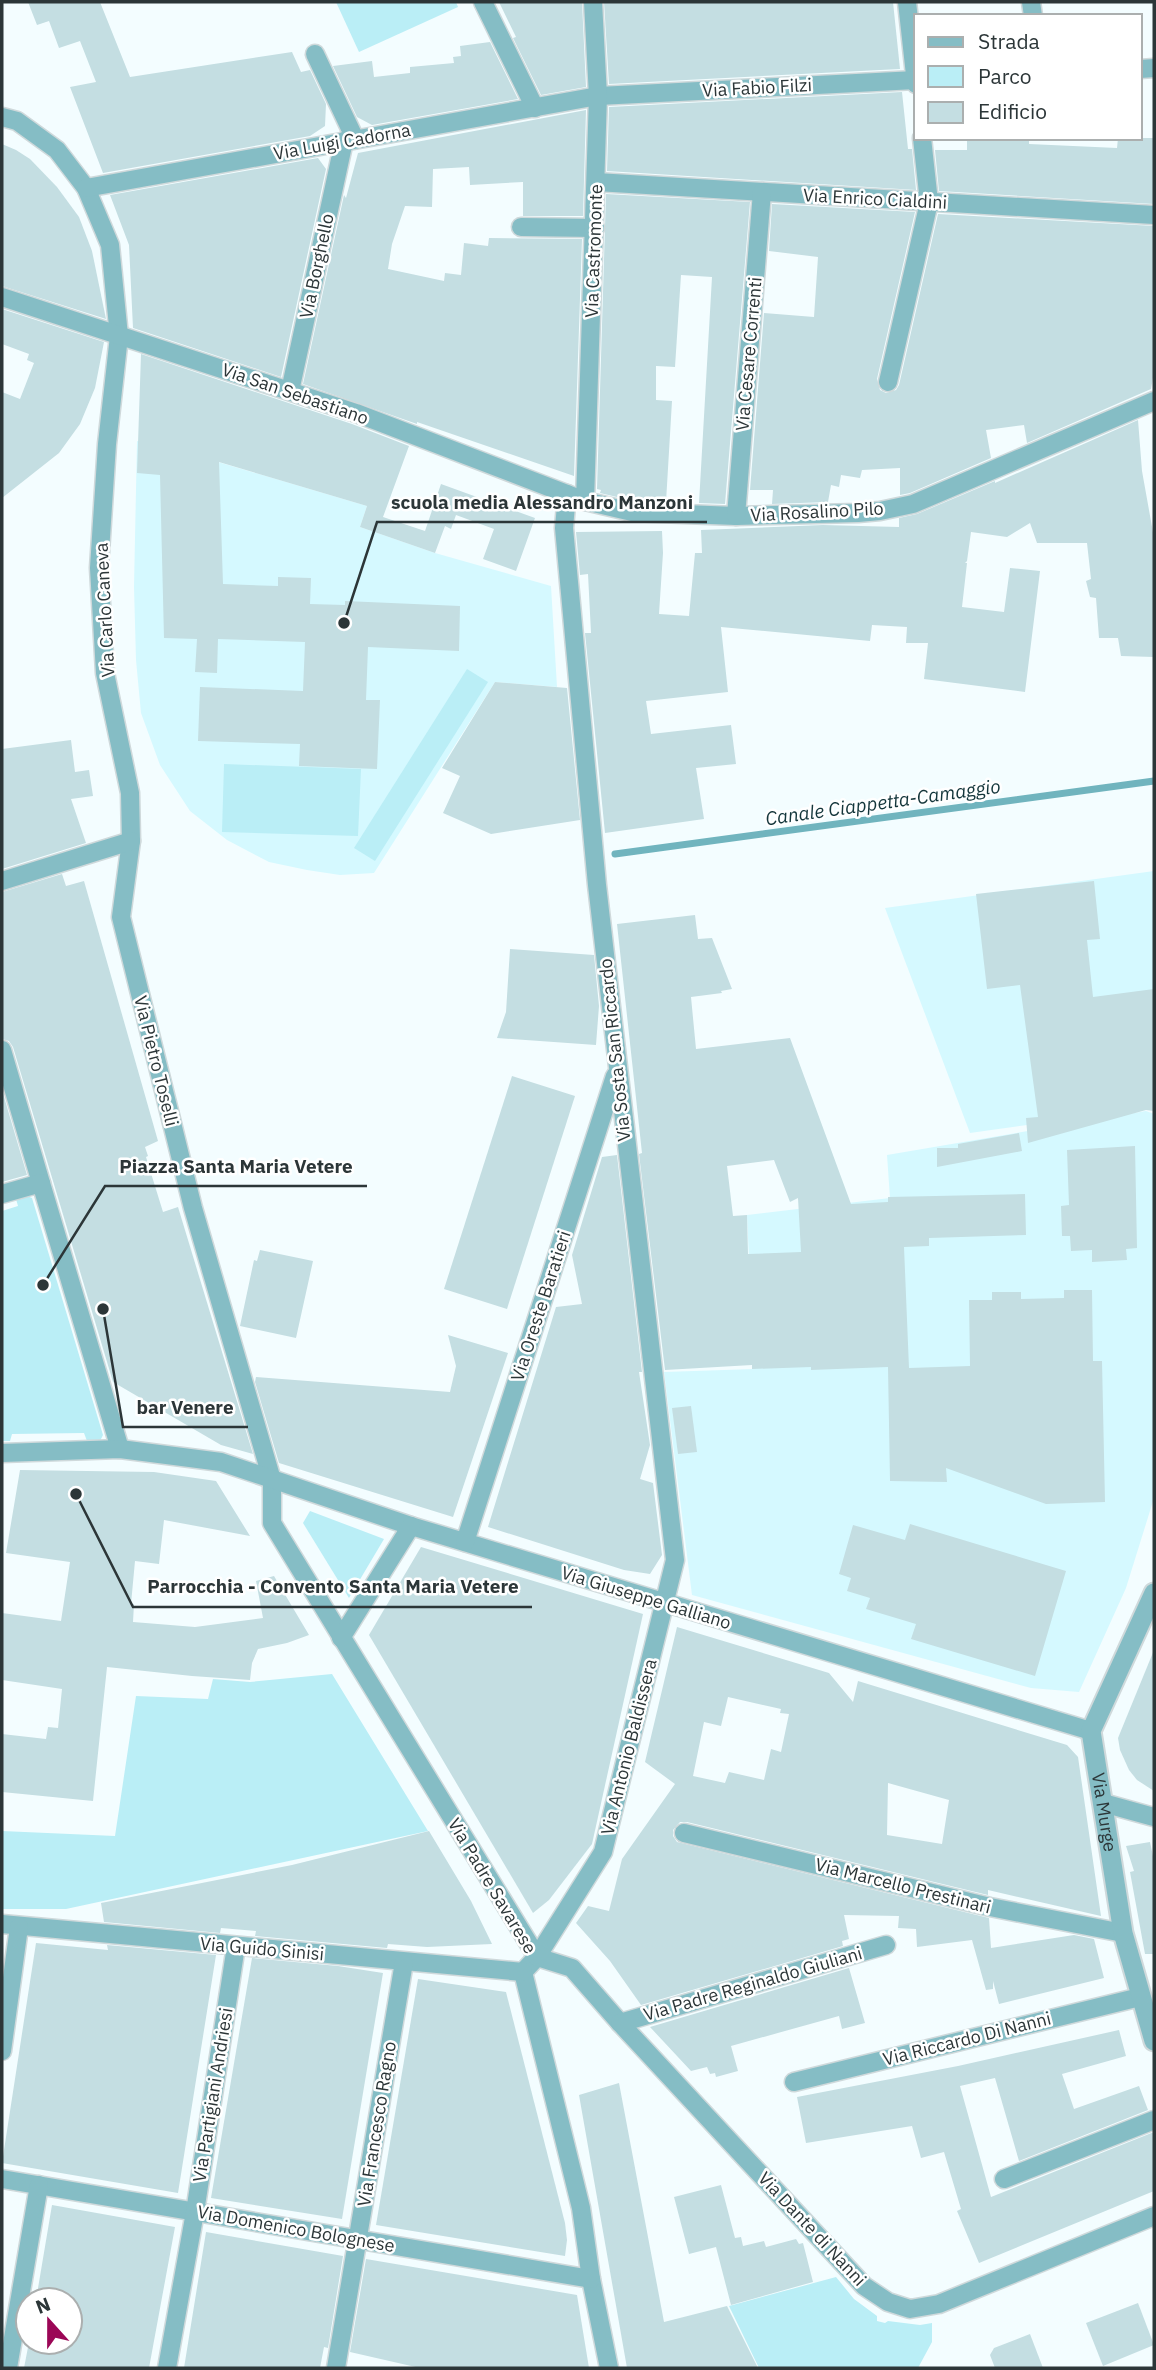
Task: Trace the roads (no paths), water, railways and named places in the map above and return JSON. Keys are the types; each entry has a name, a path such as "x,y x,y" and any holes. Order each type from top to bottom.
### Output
{"street":[{"path":"483,2 535,108"},
{"name":"Via Castromonte","path":"585,501 598,96 593,2"},
{"path":"907,2 914,63"},
{"path":"315,54 350,140"},
{"name":"Via Fabio Filzi","path":"598,96 914,81"},
{"name":"Via Luigi Cadorna","path":"86,188 598,96"},
{"name":"Via Carlo Caneva","path":"2,117 17,121 57,150 86,188 110,245 119,336 107,444 99,568 105,673 130,793 131,841"},
{"name":"Via Borghello","path":"290,391 350,140"},
{"path":"888,383 929,202 922,140"},
{"name":"Via Enrico Cialdini","path":"596,183 1154,215"},
{"name":"Via Cesare Correnti","path":"736,516 762,192"},
{"path":"521,227 595,228"},
{"name":"Via San Sebastiano","path":"2,297 356,413 585,501"},
{"name":"Via Rosalino Pilo","path":"585,501 632,513 736,516 858,513 913,504 1154,401"},
{"name":"Via Sosta San Riccardo","path":"567,494 564,528 591,825 675,1560 663,1603"},
{"path":"2,881 131,841"},
{"name":"Via Pietro Toselli","path":"131,841 121,917 123,929 192,1208 272,1480"},
{"path":"2,1050 120,1449"},
{"name":"Via Oreste Baratieri","path":"465,1542 617,1070"},
{"path":"2,1194 41,1183"},
{"name":"Via Giuseppe Galliano","path":"2,1453 120,1449 221,1462 411,1526 1091,1731"},
{"name":"Via Padre Savarese","path":"272,1480 272,1523 537,1957 523,1972 581,2207 591,2279 609,2368"},
{"path":"341,1637 411,1526"},
{"path":"1091,1731 1154,1593"},
{"name":"Via Antonio Baldissera","path":"537,1957 603,1852 663,1603"},
{"name":"Via Murge","path":"1091,1731 1123,1933 1154,2041"},
{"path":"1102,1803 1154,1817"},
{"name":"Via Marcello Prestinari","path":"684,1833 990,1908 1123,1933"},
{"path":"2,2051 10,1925"},
{"name":"Via Guido Sinisi","path":"10,1925 523,1972"},
{"name":"Via Padre Reginaldo Giuliani","path":"620,2023 886,1945"},
{"name":"Via Partigiani Andriesi","path":"167,2368 195,2212 236,1946"},
{"name":"Via Dante di Nanni","path":"537,1957 572,1968 863,2286 888,2302 910,2309 939,2304 1154,2216"},
{"name":"Via Francesco Ragno","path":"340,2368 358,2239 404,1962"},
{"name":"Via Riccardo Di Nanni","path":"794,2082 1140,1997"},
{"path":"1004,2179 1154,2120"},
{"name":"Via Domenico Bolognese","path":"2,2179 591,2279"},
{"path":"8,2368 39,2185"}],"waterway":[{"name":"Canale Ciappetta-Camaggio","path":"615,854 1154,781"}],"place":[{"name":"scuola media Alessandro Manzoni","path":"344,623"},
{"name":"Piazza Santa Maria Vetere","path":"43,1285"},
{"name":"bar Venere","path":"103,1309"},
{"name":"Parrocchia - Convento Santa Maria Vetere","path":"76,1494"}]}
